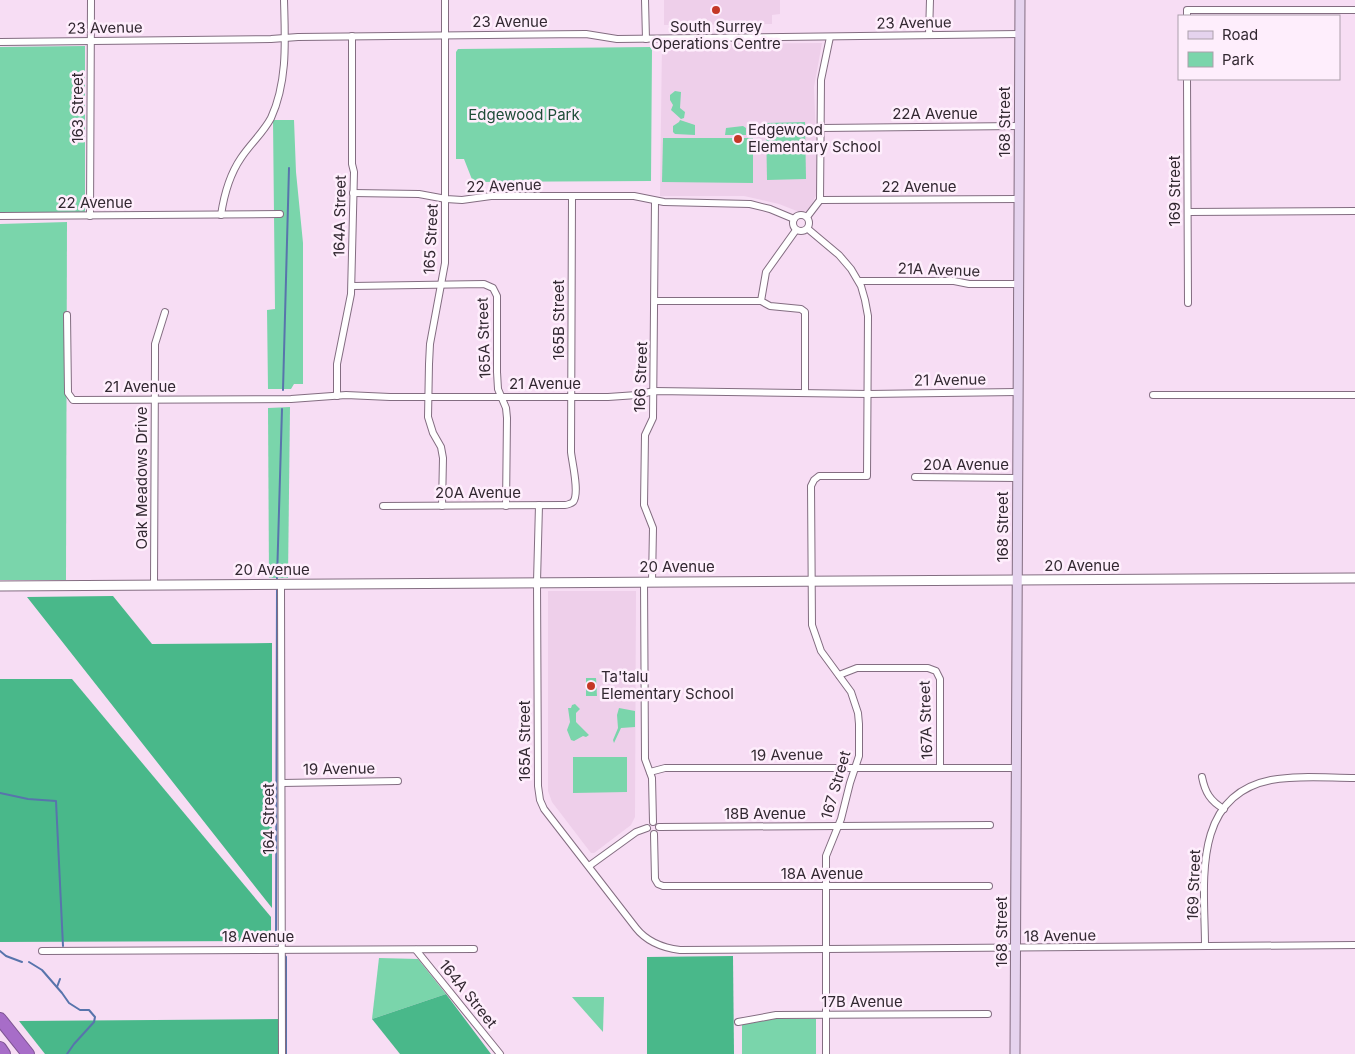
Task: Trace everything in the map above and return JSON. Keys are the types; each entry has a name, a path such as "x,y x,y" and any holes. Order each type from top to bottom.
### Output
{"highway":[{"path":"0,1021 23,1054"},
{"path":"0,1021 28,1054"},
{"path":"0,1048 4,1054"}],"main road":[{"name":"168 Street","path":"1015,1054 1020,0"}],"street":[{"name":"163 Street","path":"90,216 91,0"},
{"path":"221,215 225,194 235,168 263,132 275,108 283,73 284,0"},
{"name":"165 Street","path":"442,506 443,458 441,447 433,433 428,417 429,349 445,263 445,0"},
{"path":"645,0 646,38"},
{"path":"929,35 930,0"},
{"path":"1187,13 1355,10"},
{"name":"23 Avenue","path":"0,42 446,35 586,34 616,39 1020,34"},
{"name":"164A Street","path":"337,396 337,364 352,286 352,36"},
{"path":"806,217 820,200 822,80 830,36"},
{"name":"169 Street","path":"1187,80 1188,304"},
{"name":"22A Avenue","path":"821,128 1019,126"},
{"name":"22 Avenue","path":"353,193 419,194 462,200 491,196 634,196 655,201 750,204 770,209 794,219"},
{"name":"165B Street","path":"572,196 571,452 576,486 575,497 572,502"},
{"name":"22 Avenue","path":"820,200 1018,199"},
{"name":"166 Street","path":"653,822 652,778 645,758 648,581 652,522 644,505 645,435 653,418 654,391 655,201"},
{"path":"1188,212 1355,211"},
{"name":"22 Avenue","path":"0,216 280,214"},
{"path":"796,230 793,224 794,219 798,216 806,217"},
{"path":"806,217 809,221 808,229"},
{"path":"796,230 804,231 808,229"},
{"path":"808,229 839,255 859,282 868,316 868,394"},
{"path":"761,300 766,272 796,230"},
{"name":"21A Avenue","path":"859,282 954,281 969,284 1018,284"},
{"name":"165A Street","path":"441,285 484,284 493,288 497,296 498,389 506,408 506,506"},
{"path":"352,286 441,285"},
{"path":"655,301 761,300 770,306 801,309 805,312 805,393"},
{"name":"Oak Meadows Drive","path":"154,585 155,344 166,312"},
{"name":"21 Avenue","path":"67,315 68,393 73,400 291,399 337,396 618,396 637,395 654,391 868,394 1017,392"},
{"name":"167 Street","path":"826,1054 826,856 838,826 856,767 860,747 858,713 850,692 826,659 812,625 811,486 818,476 867,476 868,394"},
{"path":"1154,396 1355,395"},
{"name":"20A Avenue","path":"915,477 1017,478"},
{"name":"20A Avenue","path":"383,506 565,505 572,502"},
{"name":"165A Street","path":"539,505 537,582 539,796 544,809 636,928 647,939"},
{"name":"20 Avenue","path":"0,586 1355,578"},
{"name":"164 Street","path":"281,584 282,1054"},
{"name":"167A Street","path":"839,675 857,668 928,668 936,671 940,679 940,768"},
{"name":"19 Avenue","path":"650,772 665,768 1016,768"},
{"path":"1202,777 1209,797 1224,809 1244,791 1269,781 1355,778"},
{"name":"19 Avenue","path":"282,782 398,780"},
{"name":"169 Street","path":"1205,946 1206,851 1210,833 1224,809"},
{"path":"589,866 636,832 647,828 649,823 657,823 659,827 658,832 654,834 649,833 647,828"},
{"name":"18B Avenue","path":"659,827 990,826"},
{"name":"18A Avenue","path":"654,834 654,876 657,882 663,886 989,886"},
{"name":"18 Avenue","path":"647,939 663,946 680,950 1355,945"},
{"name":"18 Avenue","path":"42,951 474,949"},
{"name":"164A Street","path":"416,950 500,1054"},
{"name":"17B Avenue","path":"738,1022 776,1015 988,1014"}],"shaded area":[{"name":"South Surrey Operations Centre","path":"664,0 780,0 780,14 772,15 772,24 664,25"},
{"name":"Edgewood Elementary School","path":"822,43 814,87 818,192 807,213 744,196 660,196 662,44"},
{"name":"Ta'talu Elementary School","path":"548,591 636,591 635,817 631,825 594,853 591,853 552,802 548,791"}],"green space":[{"path":"85,46 85,212 0,212 0,47"},
{"name":"Edgewood Park","path":"650,47 652,50 651,181 473,182 464,159 456,159 456,52 458,49"},
{"path":"675,91 681,92 680,108 685,112 684,118 681,119 671,110 673,105 670,95"},
{"path":"273,120 294,120 296,172 303,243 303,384 294,384 291,389 268,389 267,310 275,309"},
{"path":"680,120 695,125 695,135 675,134 673,132 673,126"},
{"path":"805,122 806,179 767,180 766,123"},
{"path":"743,126 746,128 746,135 725,135 726,128"},
{"path":"663,138 753,138 753,183 662,182"},
{"path":"67,222 66,580 0,580 0,224"},
{"path":"290,407 288,578 269,578 268,408"},
{"path":"113,596 152,644 272,643 272,908 27,597"},
{"path":"586,678 596,678 597,696 586,696"},
{"path":"0,679 72,679 271,917 271,941 0,942"},
{"path":"575,704 580,709 576,713 576,722 589,735 574,741 571,740 567,730 570,722 568,708"},
{"path":"619,708 635,711 635,727 621,728 614,743 613,740 618,728 617,715"},
{"path":"573,757 627,757 627,792 573,793"},
{"path":"733,956 734,1054 647,1054 647,957"},
{"path":"379,958 418,959 446,994 372,1019"},
{"path":"446,994 491,1054 400,1054 372,1019"},
{"path":"572,997 604,997 603,1032"},
{"path":"282,1019 281,1054 45,1054 19,1021"},
{"path":"774,1019 816,1019 816,1054 742,1054 742,1024"}],"waterway":[{"path":"283,390 289,168"},
{"path":"277,579 282,409"},
{"path":"276,944 277,590"},
{"path":"0,793 28,799 56,801 63,946"},
{"path":"0,951 6,956 22,962"},
{"path":"284,955 286,957 286,1054"},
{"path":"29,962 42,970 69,1003 80,1010 89,1010 95,1017 94,1022 67,1054"},
{"path":"57,987 60,979"}],"place":[{"name":"South Surrey Operations Centre","path":"716,10"},
{"name":"Edgewood Elementary School","path":"738,139"},
{"name":"Ta'talu Elementary School","path":"591,686"}]}
